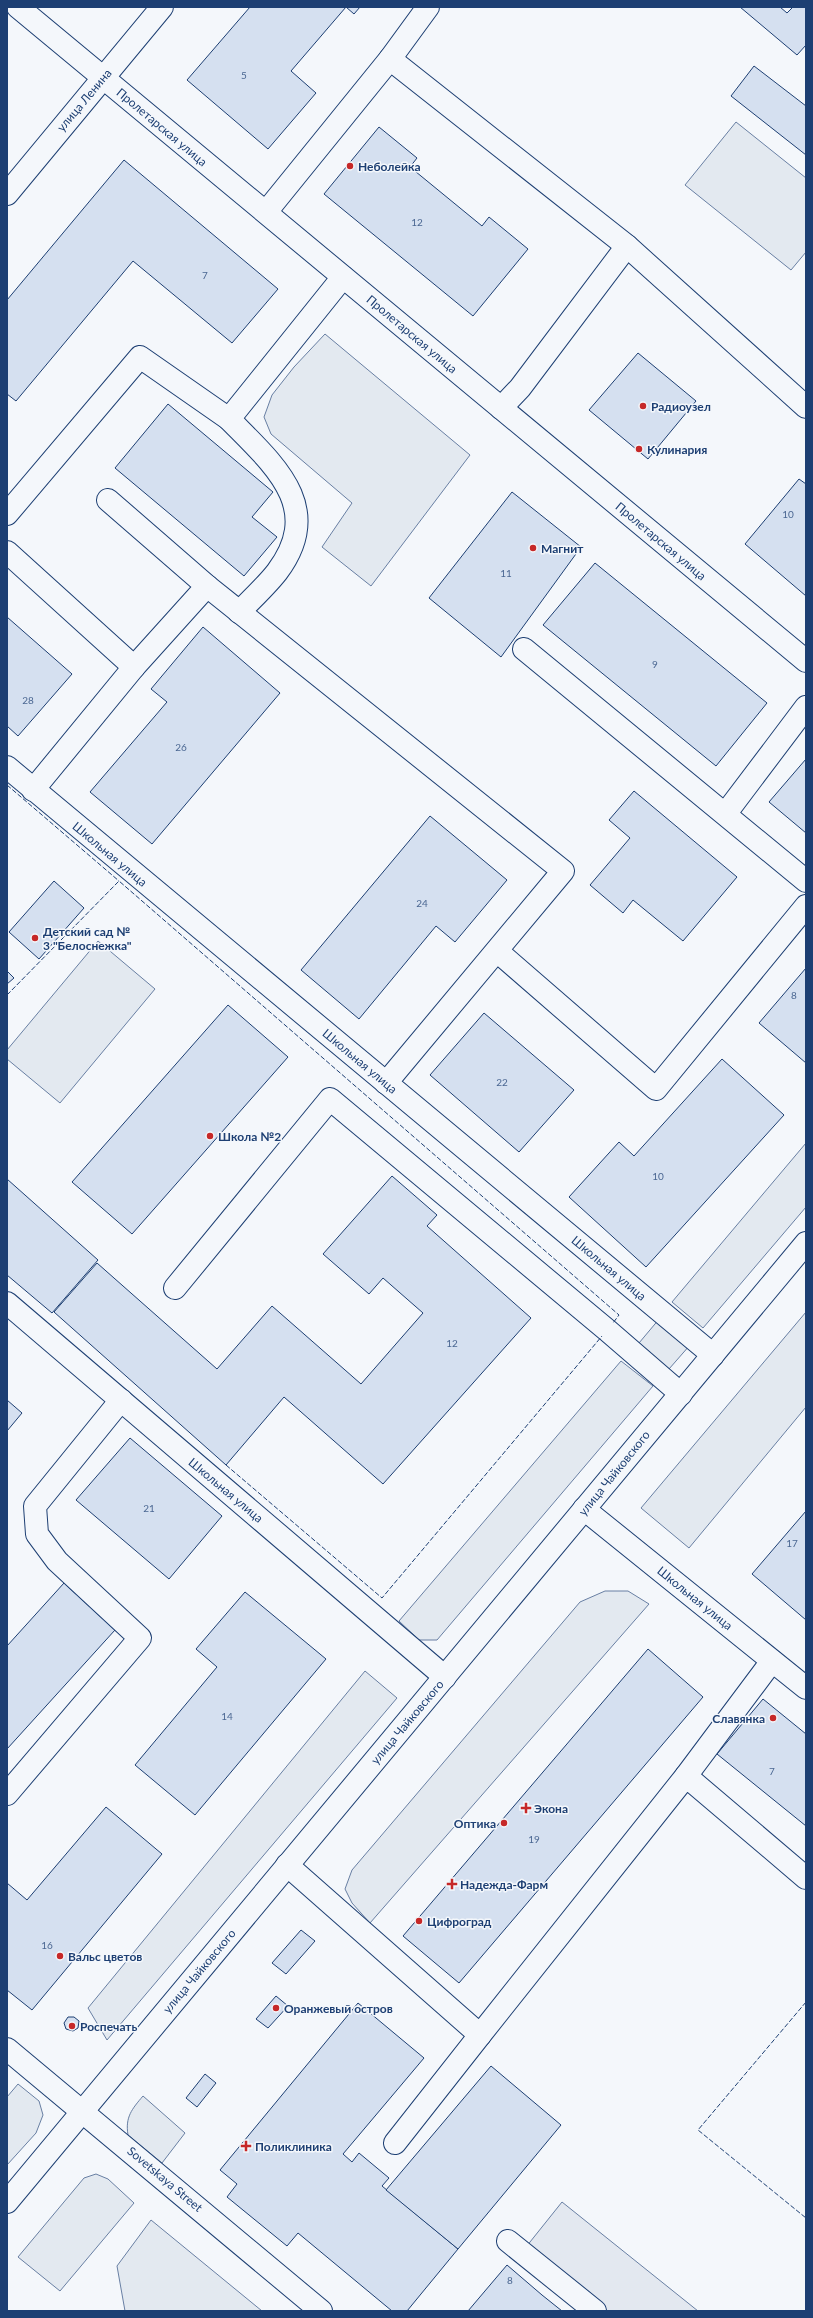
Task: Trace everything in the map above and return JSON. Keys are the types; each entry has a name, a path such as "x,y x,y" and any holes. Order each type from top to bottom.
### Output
{"street":[{"name":"Пролетарская улица","path":"18,7 806,661"},
{"name":"улица Ленина","path":"7,194 162,7"},
{"path":"266,212 287,189 390,59 428,7"},
{"path":"390,59 627,246 806,407"},
{"path":"501,408 520,388 627,246"},
{"path":"229,419 343,277"},
{"path":"7,514 140,358 229,419 274,464 291,492 297,510 296,531 290,550 277,572 239,612"},
{"path":"108,500 207,586 563,871 386,1083"},
{"path":"7,552 134,667"},
{"path":"33,790 134,667 207,586"},
{"path":"524,649 726,813 806,881"},
{"path":"726,813 806,707"},
{"name":"Школьная улица","path":"7,767 713,1355"},
{"path":"497,951 656,1089 806,906"},
{"path":"175,1288 330,1100 607,1330 680,1394"},
{"name":"улица Чайковского","path":"7,2202 584,1509 634,1446 680,1394 806,1243"},
{"name":"Школьная улица","path":"7,1303 445,1676"},
{"path":"7,1794 140,1638 57,1561 37,1534 35,1506 121,1400"},
{"name":"Школьная улица","path":"584,1509 806,1688"},
{"path":"395,2143 686,1776 772,1661"},
{"path":"686,1776 806,1878"},
{"path":"287,1865 480,2035"},
{"name":"Sovetskaya Street","path":"7,2049 322,2311"},
{"path":"508,2241 594,2311"}],"shaded area":[{"path":"736,122 806,178 806,252 791,270 685,185"},
{"path":"325,334 470,455 371,586 322,547 352,503 271,434 264,417 272,395 294,367"},
{"path":"98,941 155,989 60,1103 7,1059 7,1050"},
{"path":"806,1143 806,1207 703,1328 672,1302"},
{"path":"806,1312 806,1407 689,1548 641,1508"},
{"path":"660,1318 690,1345 669,1369 639,1343"},
{"path":"621,1361 653,1386 437,1640 419,1640 399,1621"},
{"path":"605,1591 628,1591 649,1604 370,1923 352,1903 345,1889 352,1870 580,1602"},
{"path":"365,1671 397,1698 107,2040 88,2008"},
{"path":"18,2084 39,2101 43,2115 36,2133 7,2165 7,2097"},
{"path":"143,2096 185,2133 162,2163 128,2135 127,2129 130,2114"},
{"path":"96,2174 108,2179 134,2203 60,2291 18,2257 84,2178"},
{"path":"562,2202 698,2311 596,2311 522,2252"},
{"path":"151,2220 262,2311 125,2311 117,2266"}],"building":[{"path":"250,7 346,7 291,71 316,93 268,149 187,80"},
{"path":"346,7 360,7 354,14"},
{"path":"740,7 780,7 787,13 793,7 806,7 806,45 797,55"},
{"path":"754,66 806,106 806,155 731,96"},
{"path":"379,127 417,158 410,167 482,226 489,217 528,249 473,316 324,194"},
{"path":"124,160 278,289 232,343 133,261 16,401 7,394 7,300"},
{"name":"Радиоузел","path":"638,353 696,401 648,459 589,410"},
{"path":"168,404 273,492 252,517 277,537 244,576 115,468"},
{"path":"799,479 806,484 806,596 745,544"},
{"path":"512,492 581,547 501,657 429,598"},
{"path":"595,563 767,703 716,766 543,625"},
{"path":"7,617 72,674 18,736 7,726"},
{"path":"203,627 280,693 152,844 90,792 167,702 151,689"},
{"path":"806,759 806,833 769,802"},
{"path":"634,791 737,877 683,941 633,900 623,913 590,885 630,838 609,820"},
{"path":"430,816 507,880 455,942 436,926 359,1019 301,970"},
{"path":"54,881 84,908 39,959 9,932"},
{"path":"806,968 806,1063 759,1023"},
{"path":"7,971 14,978 7,984"},
{"path":"228,1005 288,1057 132,1234 72,1182"},
{"path":"484,1013 574,1090 519,1152 430,1075"},
{"path":"722,1059 784,1115 646,1267 569,1197 619,1142 634,1156"},
{"path":"392,1176 437,1215 427,1226 531,1318 383,1484 284,1397 226,1465 54,1312 97,1263 217,1369 272,1306 361,1384 423,1313 383,1278 369,1294 323,1254"},
{"path":"7,1179 98,1260 52,1313 7,1275"},
{"path":"7,1400 22,1413 7,1431"},
{"path":"130,1438 222,1516 169,1579 76,1500"},
{"path":"806,1511 806,1620 752,1574"},
{"path":"64,1583 115,1630 7,1749 7,1646"},
{"path":"245,1592 326,1659 195,1815 135,1765 217,1667 196,1649"},
{"path":"648,1649 703,1697 459,1983 403,1936"},
{"path":"763,1699 806,1734 806,1826 717,1754"},
{"path":"106,1807 162,1854 32,2010 7,1990 7,1883 27,1900"},
{"path":"301,1930 315,1941 286,1974 272,1963"},
{"path":"276,1996 288,2006 268,2028 256,2019"},
{"path":"358,2003 424,2058 343,2154 352,2162 359,2153 389,2178 382,2186 458,2249 407,2311 392,2311 298,2233 287,2246 227,2197 237,2184 220,2170"},
{"name":"Роспечать","path":"68,2017 74,2017 79,2021 78,2028 73,2031 66,2029 64,2023"},
{"path":"491,2066 561,2125 458,2249 386,2190"},
{"path":"205,2074 216,2083 197,2107 186,2098"},
{"path":"507,2265 542,2295 562,2311 468,2311"}],"fence":[{"path":"7,785 119,881"},
{"path":"7,995 119,881 619,1315 613,1323"},
{"path":"226,1465 382,1598 602,1336"},
{"path":"806,2002 698,2130 806,2218"}],"place":[{"name":"Неболейка","path":"350,166"},
{"name":"Радиоузел","path":"643,406"},
{"name":"Кулинария","path":"639,449"},
{"name":"Магнит","path":"533,548"},
{"name":"Детский сад № 3 \"Белоснежка\"","path":"35,938"},
{"name":"Школа №2","path":"210,1136"},
{"name":"Славянка","path":"773,1718"},
{"name":"Экона","path":"526,1808"},
{"name":"Оптика","path":"504,1823"},
{"name":"Надежда-Фарм","path":"452,1884"},
{"name":"Цифроград","path":"419,1921"},
{"name":"Вальс цветов","path":"60,1956"},
{"name":"Оранжевый остров","path":"276,2008"},
{"name":"Роспечать","path":"72,2026"},
{"name":"Поликлиника","path":"246,2146"}]}
